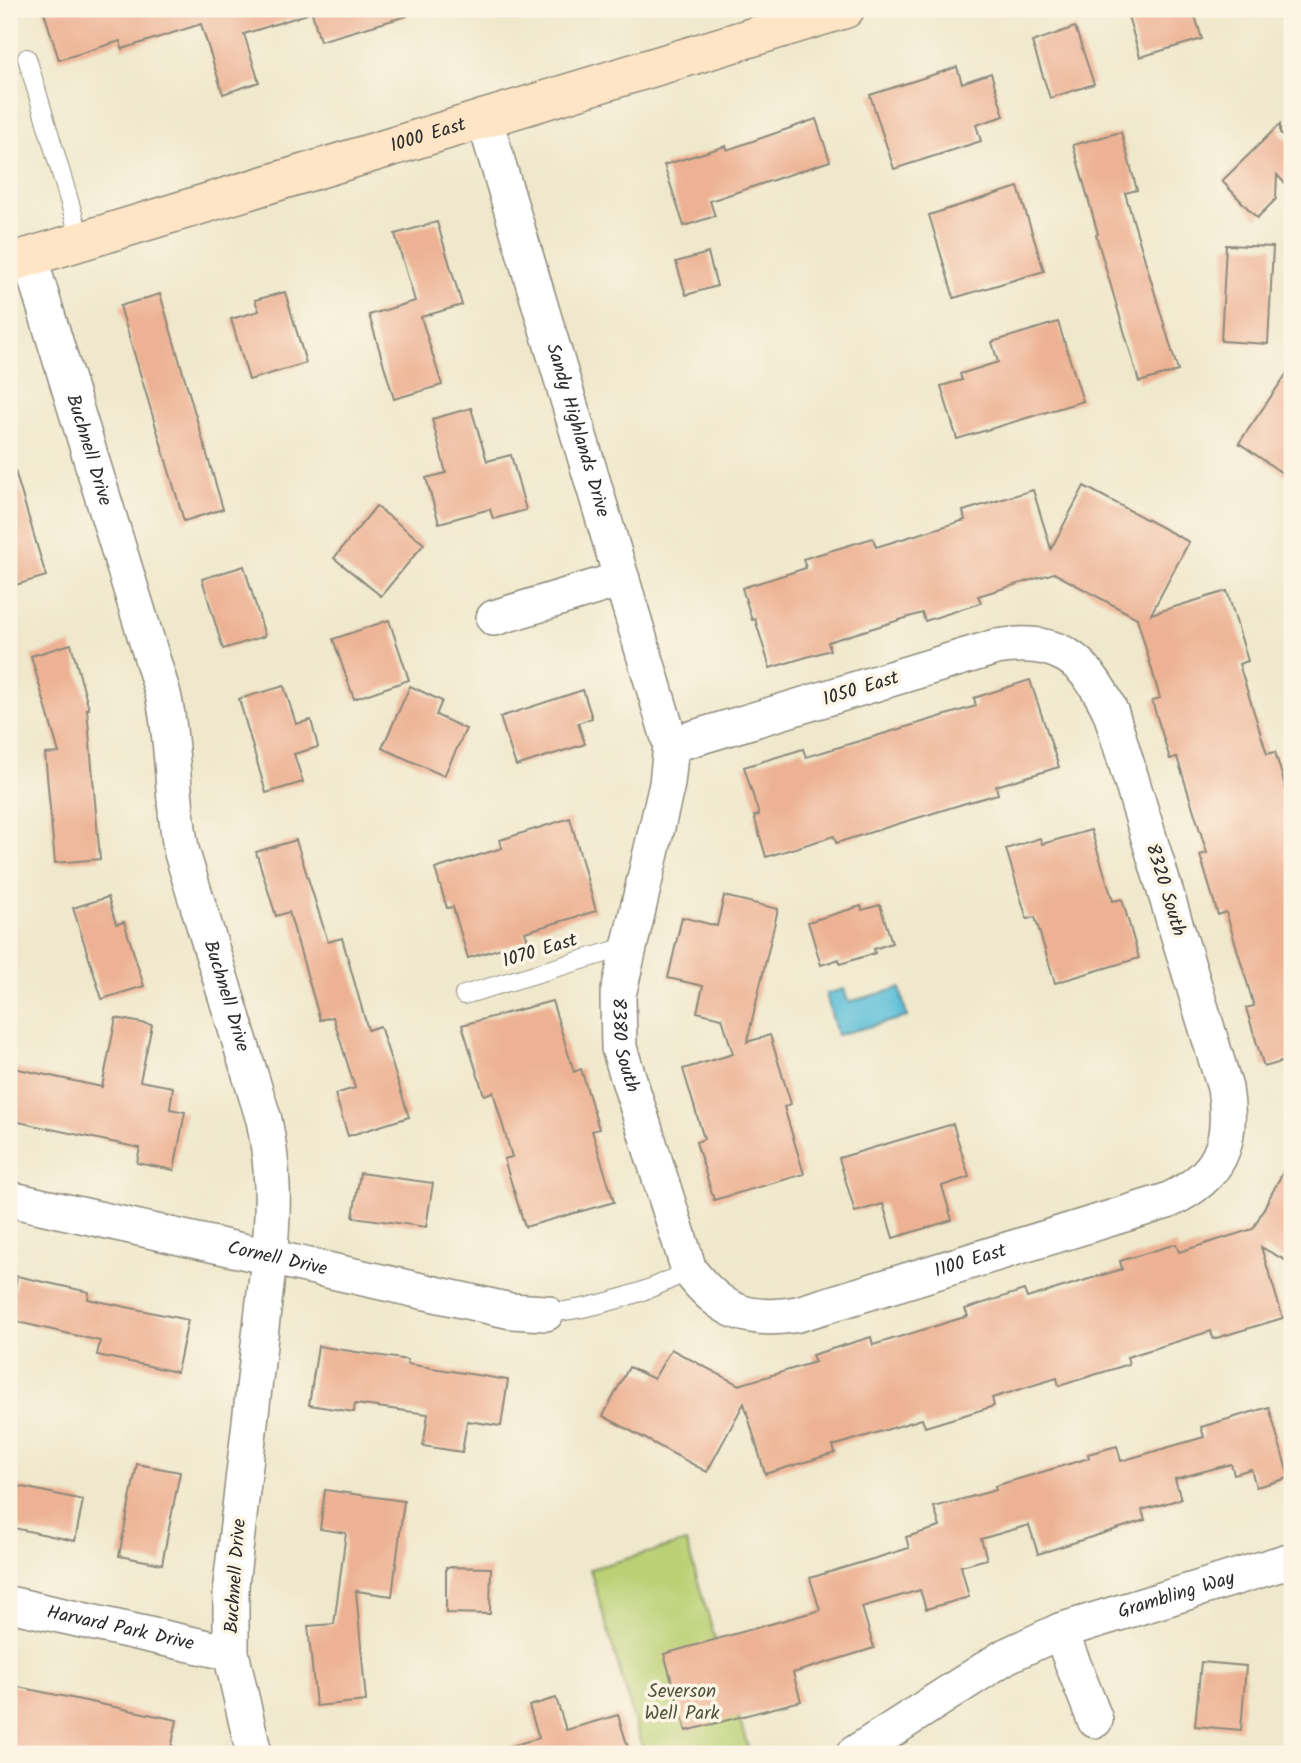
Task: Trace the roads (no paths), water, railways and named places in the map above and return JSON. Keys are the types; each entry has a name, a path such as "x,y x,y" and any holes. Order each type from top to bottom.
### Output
{"street":[{"name":"1000 East","path":"19,259 845,9"},
{"name":"Sandy Highlands Drive","path":"484,117 671,745"},
{"name":"Buchnell Drive","path":"19,259 166,707 172,733 174,813 182,853 264,1120 273,1163 274,1208 269,1259 231,1585 231,1653 254,1754"},
{"path":"494,618 622,579"},
{"name":"1050 East","path":"671,745 996,647 1034,643 1052,646"},
{"name":"8320 South","path":"1052,646 1085,670 1100,690 1111,713 1225,1088 1228,1134 1222,1156"},
{"name":"8380 South","path":"671,745 667,784 618,995 619,1048 698,1282"},
{"name":"1100 East","path":"698,1282 727,1307 751,1316 775,1318 798,1314 1167,1202 1189,1191 1207,1175 1222,1156"},
{"name":"Cornell Drive","path":"9,1199 511,1311 547,1313"},
{"name":"Grambling Way","path":"854,1754 1006,1656 1059,1631 1292,1560"},
{"name":"Harvard Park Drive","path":"9,1605 231,1653"},
{"path":"1059,1631 1095,1720"}],"lane":[{"path":"27,58 81,241"},
{"name":"1070 East","path":"464,995 629,946"},
{"path":"547,1313 575,1311 673,1279 698,1282"}],"water":[{"path":"900,988 907,1017 837,1035 826,994 844,989 848,1002"}],"park label":[{"name":"Severson Well Park","path":"682,1703"}]}
